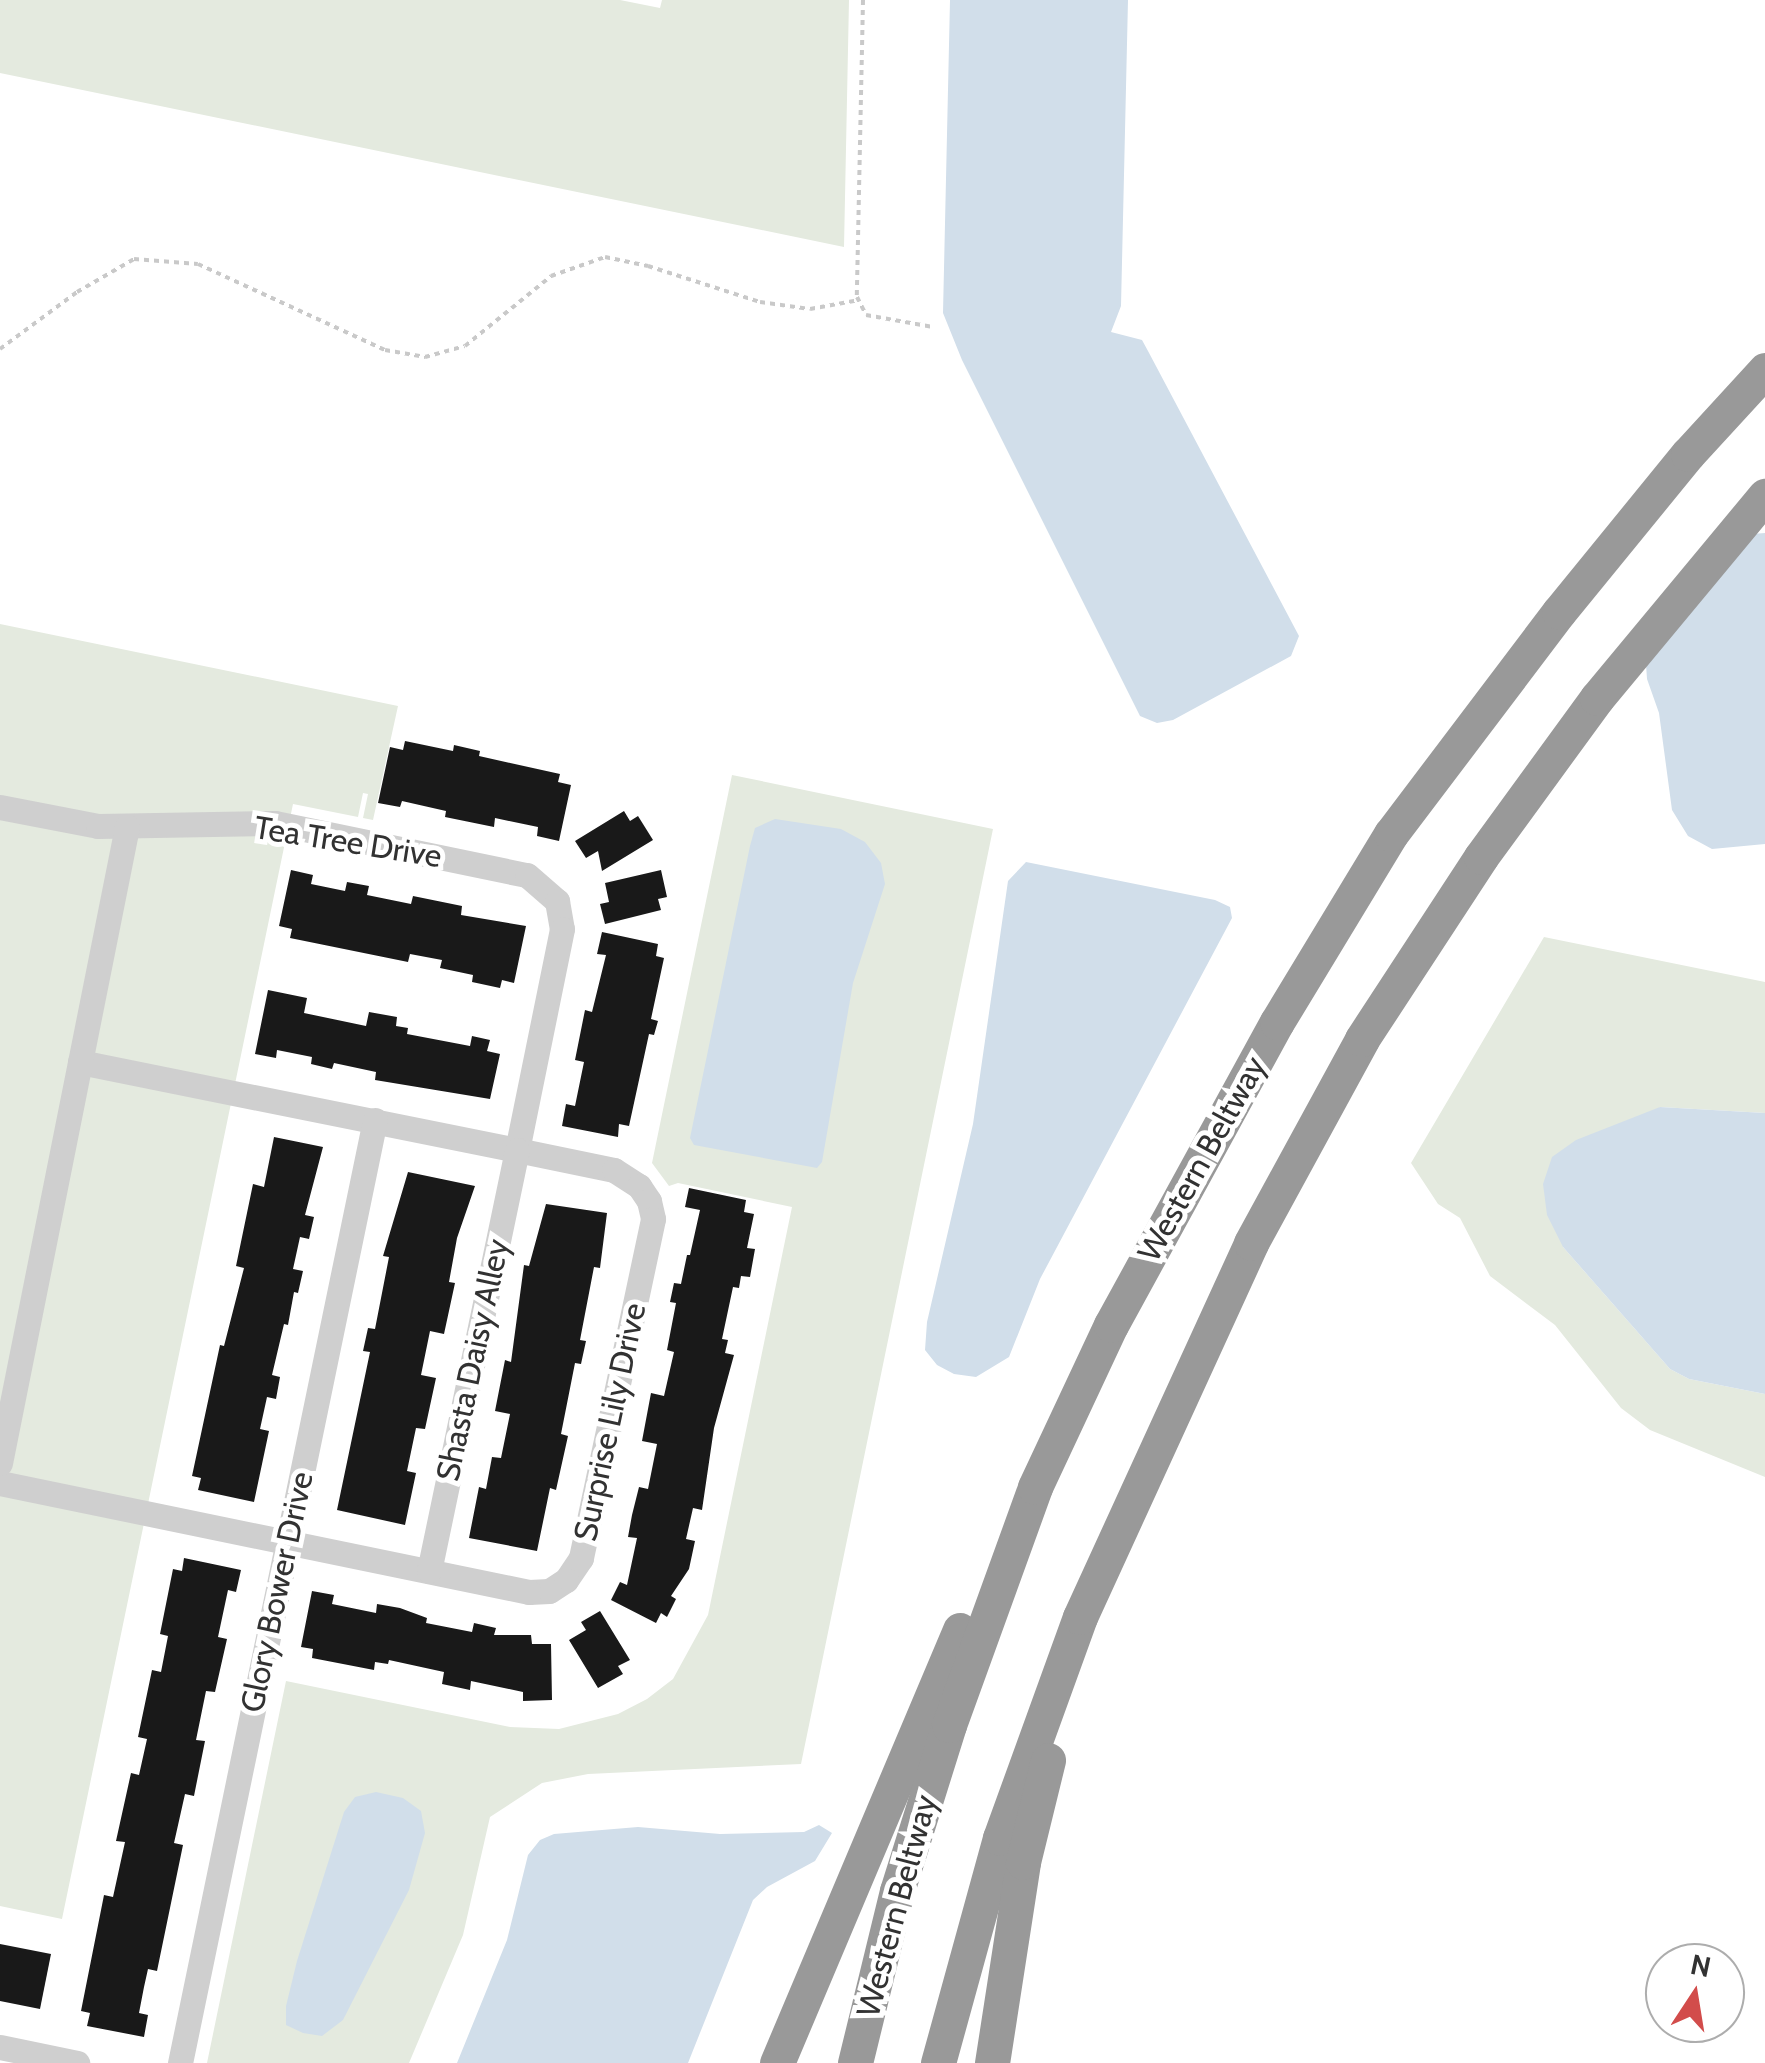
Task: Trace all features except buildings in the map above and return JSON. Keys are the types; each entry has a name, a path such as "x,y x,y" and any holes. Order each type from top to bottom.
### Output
{"highway":[{"name":"Western Beltway","path":"855,2063 898,1891 949,1725 1035,1488 1111,1325 1277,1022 1392,834 1559,612 1688,454 1765,370"},
{"path":"938,2063 1000,1838 1080,1617 1252,1243 1362,1039 1481,857 1597,698 1765,496"},
{"path":"777,2063 969,1609 1035,1488"},
{"path":"992,2063 1023,1862 1080,1617"}],"street":[{"name":"Tea Tree Drive","path":"0,807 126,828 275,824 527,875 557,902 562,930 517,1150"},
{"path":"0,1463 126,828"},
{"path":"80,1062 517,1150"},
{"name":"Glory Bower Drive","path":"180,2063 376,1120"},
{"name":"Surprise Lily Drive","path":"0,1483 529,1592 549,1591 566,1580 581,1558 653,1220 650,1201 639,1186 614,1170 517,1150"},
{"name":"Shasta Daisy Alley","path":"429,1571 517,1150"},
{"path":"4,2053 77,2063"}],"path":[{"path":"863,0 858,300 866,315 933,327"},
{"path":"0,349 77,292 134,259 198,264 384,350 425,358 465,346 552,276 605,257 648,266 760,302 810,309 858,300"}],"shaded area":[{"path":"0,0 620,0 660,8 662,0 849,0 844,247 0,73"},
{"path":"950,0 1128,0 1121,306 1111,332 1142,340 1299,636 1291,656 1173,720 1157,723 1140,716 962,360 943,313"},
{"path":"1765,533 1765,844 1712,849 1688,836 1672,810 1659,713 1647,679 1644,635 1738,535"},
{"path":"0,624 398,706 373,820 363,818 368,794 363,793 358,817 293,804 62,1919 0,1906"},
{"path":"732,775 993,829 801,1764 588,1774 542,1783 490,1817 463,1935 409,2063 207,2063 286,1681 510,1727 559,1729 618,1714 647,1699 673,1679 708,1615 792,1207 678,1183 669,1186 652,1163"},
{"path":"775,819 841,829 865,842 881,863 885,884 853,983 822,1162 817,1168 694,1145 690,1138 750,846 755,828"},
{"path":"1026,862 1215,900 1230,907 1232,918 1040,1279 1009,1357 976,1377 954,1374 937,1365 925,1350 927,1322 973,1124 1008,881"},
{"path":"1544,937 1765,982 1765,1113 1660,1107 1563,1247 1670,1369 1689,1379 1765,1394 1765,1477 1650,1430 1621,1408 1555,1325 1490,1276 1460,1218 1438,1204 1411,1163"},
{"path":"1660,1107 1765,1113 1765,1394 1689,1379 1670,1369 1563,1247 1547,1215 1543,1184 1552,1157 1576,1140"},
{"path":"376,1792 403,1798 421,1811 425,1833 409,1890 343,2020 322,2036 303,2033 286,2025 286,2006 297,1961 344,1812 355,1797"},
{"path":"819,1825 832,1833 815,1861 767,1887 753,1900 688,2063 457,2063 507,1940 528,1855 540,1840 554,1834 638,1827 720,1834 804,1832"}]}
